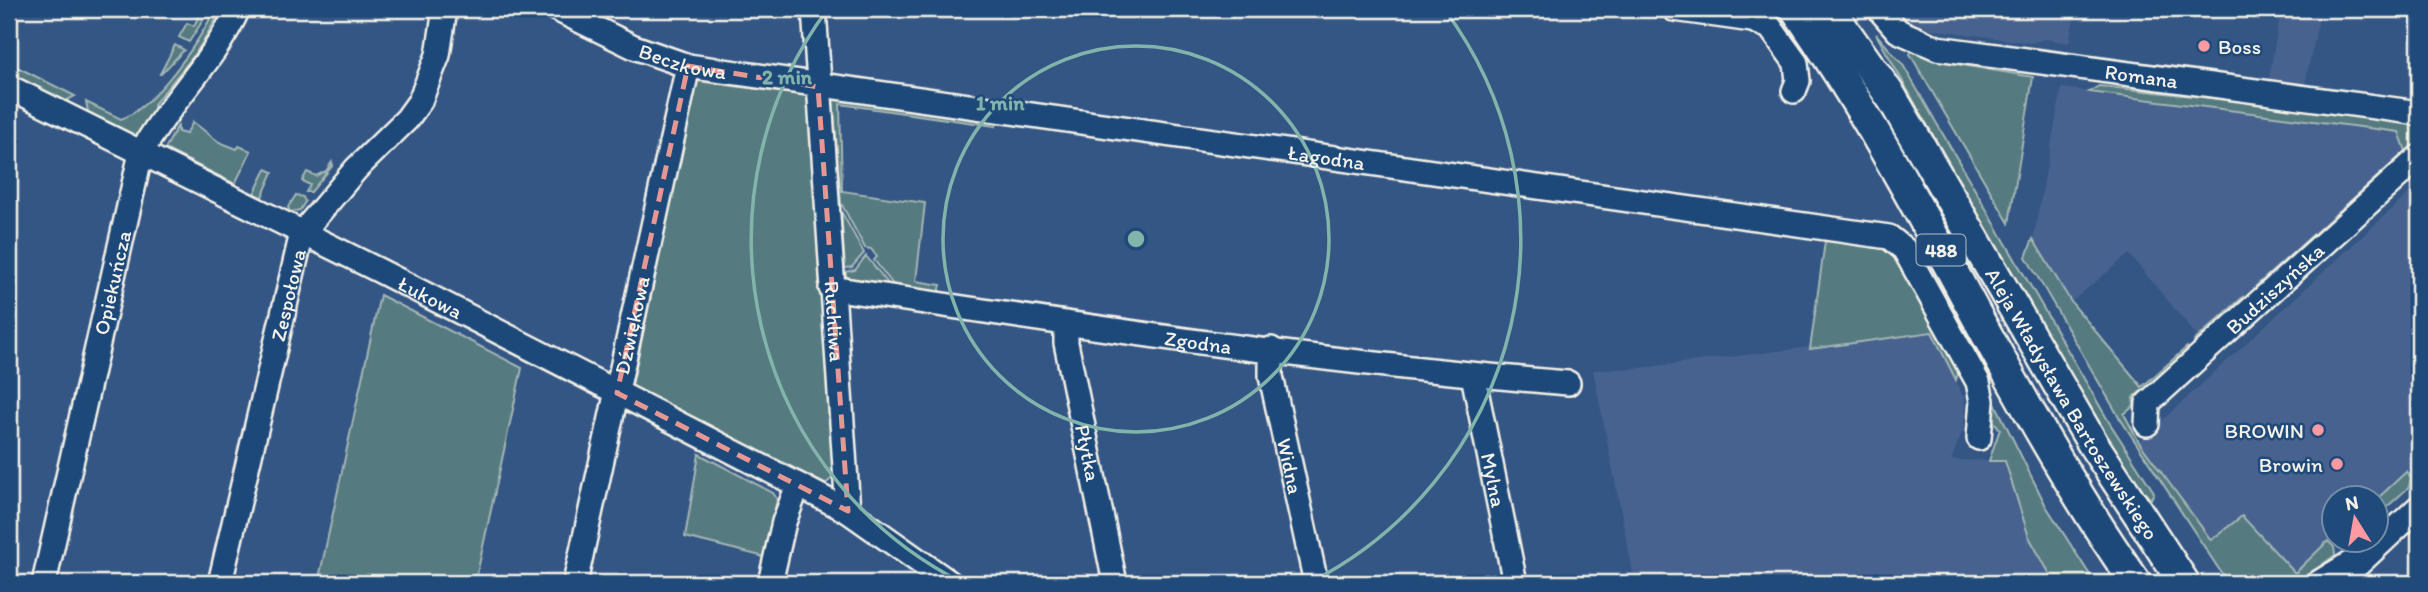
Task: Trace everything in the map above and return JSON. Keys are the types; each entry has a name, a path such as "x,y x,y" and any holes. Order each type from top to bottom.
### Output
{"main road":[{"name":"Aleja Władysława Bartoszewskiego","path":"1796,9 1834,66 1926,221 2050,449 2136,583"},
{"name":"Aleja Władysława Bartoszewskiego","path":"1829,9 1892,98 2080,422 2185,583"},
{"path":"1853,9 1877,53 1892,98"}],"street":[{"name":"Opiekuńcza","path":"44,583 141,153 158,123 217,47 238,9"},
{"name":"Zespołowa","path":"220,583 302,233 356,169 407,119 420,101 438,55 444,9"},
{"name":"Beczkowa","path":"556,9 634,47 688,66 818,87"},
{"name":"Ruchliwa","path":"814,9 848,511"},
{"path":"1674,9 1752,20 1770,27 1796,63 1798,81 1794,91"},
{"name":"Romana","path":"1879,9 1898,31 1937,48 2419,113"},
{"name":"Dźwiękowa","path":"575,583 688,66"},
{"name":"Łagodna","path":"818,87 1889,237 1904,248 1978,382 1983,409 1979,438"},
{"name":"Łukowa","path":"9,88 302,233 848,511"},
{"name":"Budziszyńska","path":"2147,424 2148,403 2419,157"},
{"name":"Zgodna","path":"831,288 1066,324 1473,375 1568,383"},
{"name":"Płytka","path":"1066,324 1066,343 1115,583"},
{"name":"Widna","path":"1271,349 1270,376 1316,583"},
{"name":"Mylna","path":"1473,375 1515,583"},
{"path":"770,583 784,522 798,485"},
{"path":"2390,533 2419,507"},
{"path":"848,511 950,583"},
{"path":"2318,583 2365,554"},
{"path":"2338,583 2366,554"}],"highlighted area":[{"path":"688,66 818,87 848,511 617,393"}],"shaded area":[{"path":"1899,9 2076,9 2069,43 2045,39 2031,43 1916,27 1901,17"},
{"path":"2281,9 2321,9 2305,83 2269,78"},
{"path":"2062,88 2399,132 2406,151 2198,337 2129,254 2071,302 2033,239"},
{"path":"2419,184 2419,460 2390,487 2390,484 2320,484 2320,550 2295,574 2242,516 2211,540 2139,442"},
{"path":"1932,332 1965,401 1964,428 1951,460 2005,461 2029,537 2055,583 1635,583 1593,370 1640,368"}],"green space":[{"path":"215,9 222,9 196,53 154,104 152,119 143,132 135,137 89,116 86,102 121,119 148,102 175,72"},
{"path":"201,11 207,14 189,42 179,37 187,23 194,26"},
{"path":"1876,34 1903,65 2109,422 2154,492 2151,499 2136,485 2079,394"},
{"path":"175,45 184,50 160,74"},
{"path":"1913,48 1938,61 2033,77 2009,223 1910,54"},
{"path":"9,63 75,96 62,103 9,76"},
{"path":"696,81 810,96 835,476 825,484 632,386"},
{"path":"2099,86 2408,119 2419,125 2419,145 2266,286 2260,288 2256,286 2406,151 2399,132 2089,92"},
{"path":"833,99 997,119 996,126 840,104 842,191 925,203 916,281 941,285 939,293 895,287 874,260 877,257 871,249 865,248 841,203"},
{"path":"193,122 219,142 251,151 235,184 165,149 178,125 178,132 186,134"},
{"path":"332,162 333,165 311,192 306,192 310,185 302,181 307,172 316,176 326,171"},
{"path":"266,169 273,172 262,197 254,194"},
{"path":"296,195 303,197 305,202 300,210 290,212 288,207"},
{"path":"841,211 864,253 852,267 845,268"},
{"path":"1826,234 1891,249 1959,370 1956,380 1932,332 1810,349"},
{"path":"2033,239 2071,302 2142,387 2187,347 2192,354 2145,394 2140,392 2133,398 2134,406 2124,414 2139,442 2211,540 2242,516 2295,573 2320,549 2320,554 2335,555 2298,583 2228,583 2119,417 2026,257"},
{"path":"866,256 890,286 848,280 845,272 855,270"},
{"path":"380,295 522,368 475,583 318,583"},
{"path":"2243,297 2244,303 2199,347 2194,341"},
{"path":"1990,393 2046,506 2095,583 2055,583 2029,537 2005,461 1989,461 2000,429 1991,418"},
{"path":"699,454 773,493 777,499 765,557 685,537"},
{"path":"2407,471 2411,478 2409,487 2390,504 2390,487"}],"place":[{"name":"Boss","path":"2204,46"},
{"name":"BROWIN","path":"2318,430"},
{"name":"Browin","path":"2337,464"}]}
